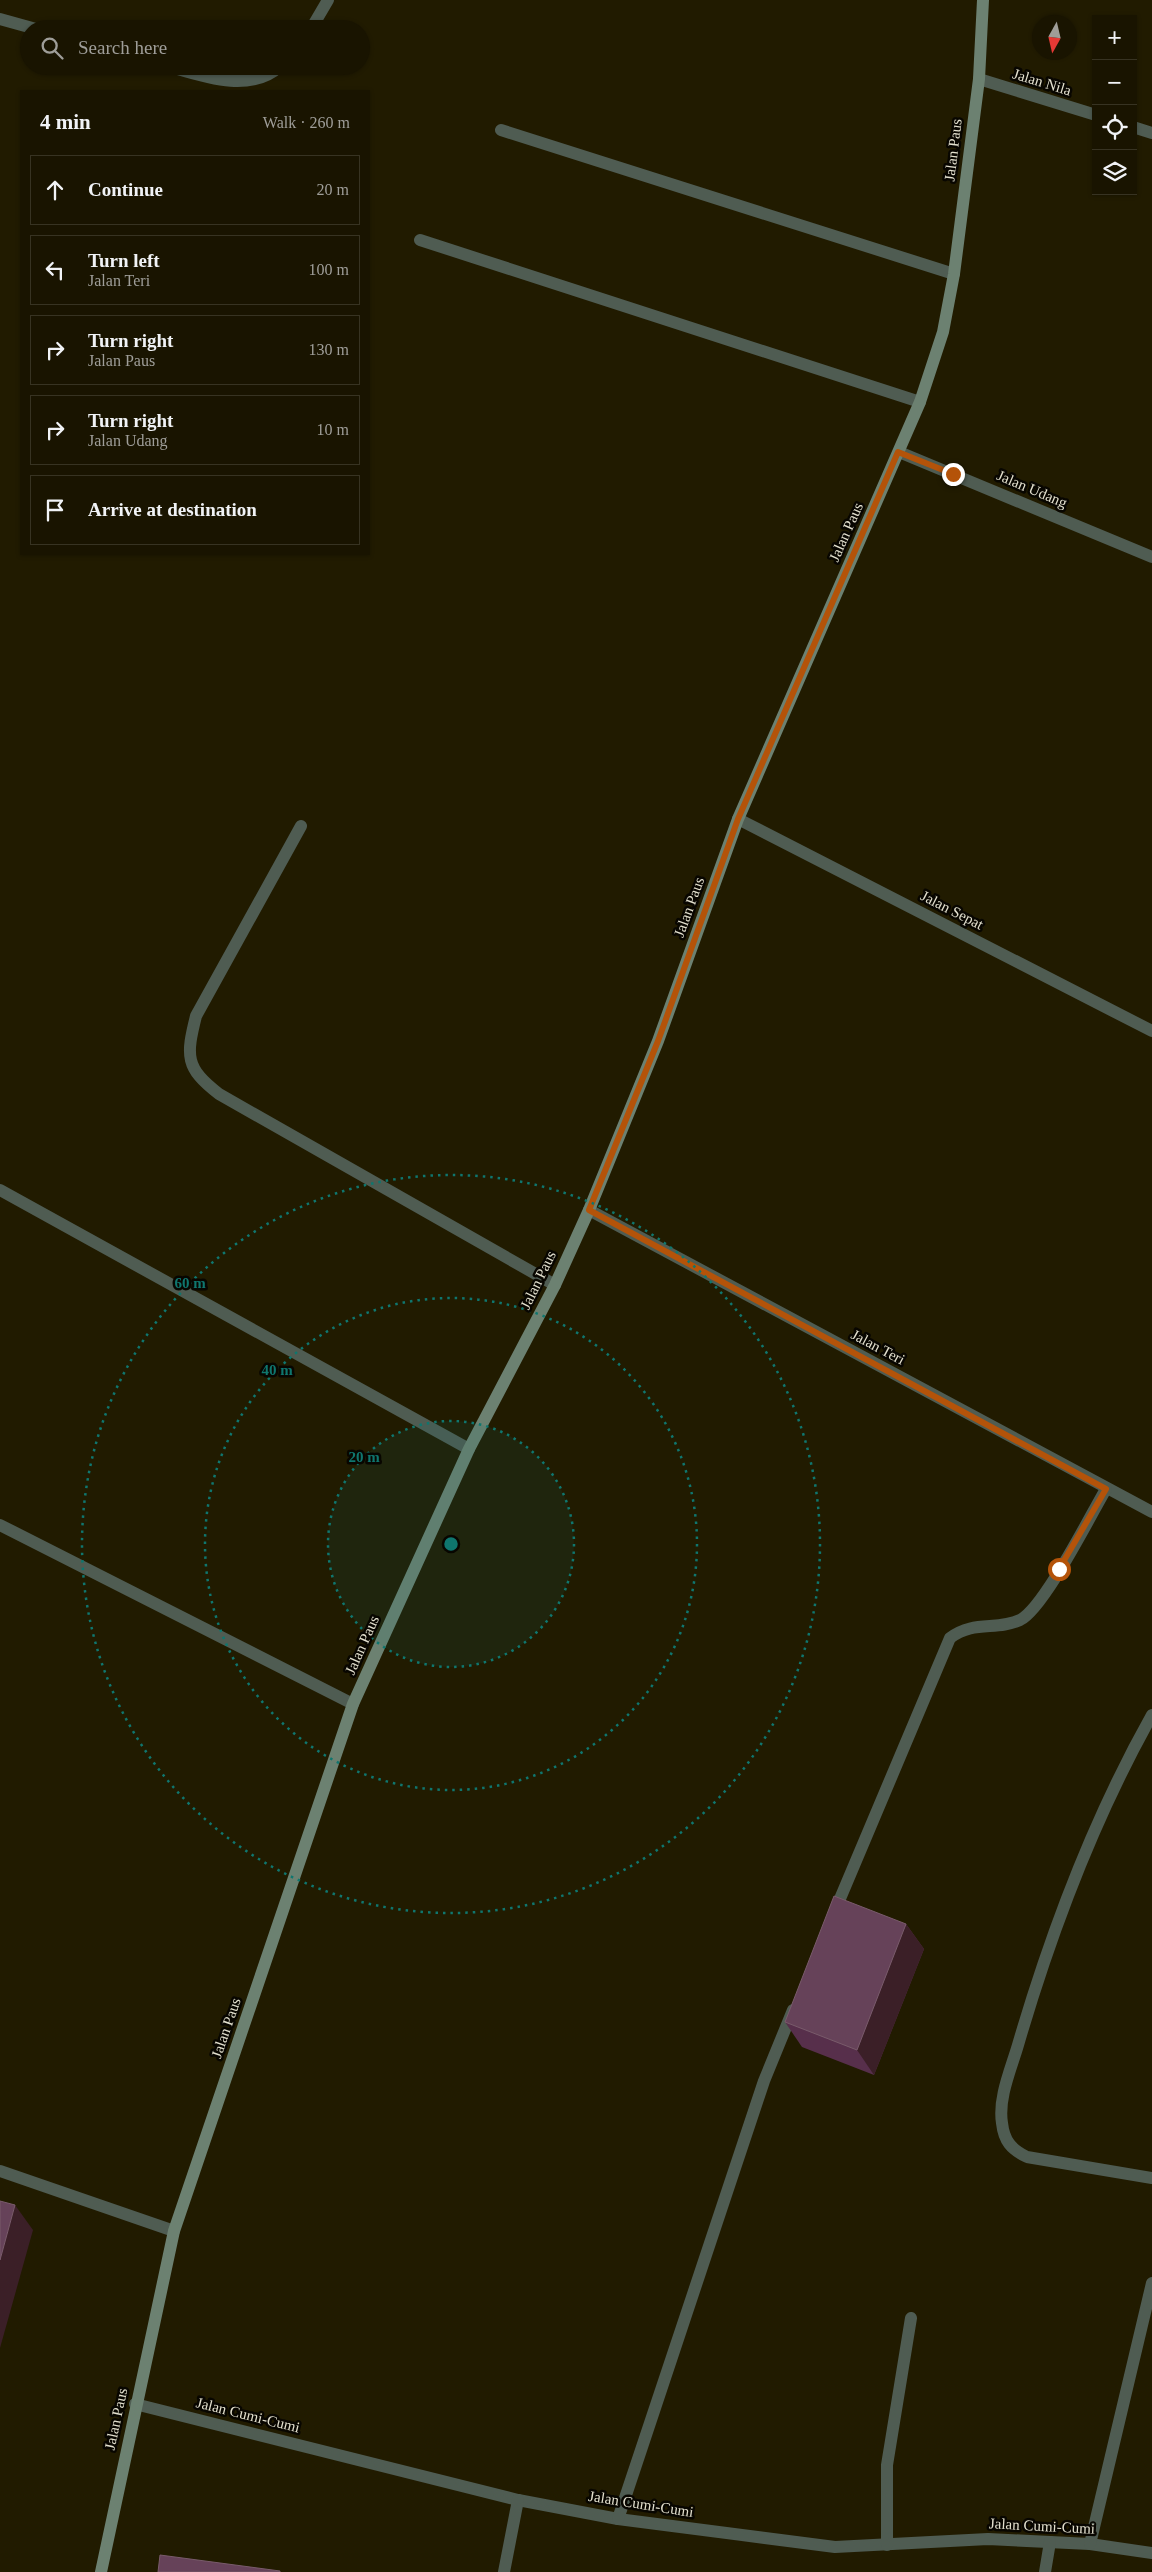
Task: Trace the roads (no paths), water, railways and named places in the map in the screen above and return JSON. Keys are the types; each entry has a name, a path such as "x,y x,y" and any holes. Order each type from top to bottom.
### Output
{"main road":[{"name":"Jalan Paus","path":"101,2572 135,2404 174,2231 353,1704 469,1449 555,1285 589,1210 658,1041 738,819 920,402 943,332 954,274 978,79 983,0"}],"street":[{"path":"317,20 328,0"},
{"path":"0,18 20,24"},
{"path":"200,75 248,82 262,75"},
{"name":"Jalan Nila","path":"978,79 1092,114"},
{"path":"1137,128 1152,133"},
{"path":"501,130 954,274"},
{"path":"420,240 920,402"},
{"name":"Jalan Udang","path":"898,452 1152,557"},
{"name":"Jalan Sepat","path":"738,819 1152,1031"},
{"path":"301,826 196,1016 190,1042 191,1061 199,1078 219,1094 555,1285"},
{"path":"0,1190 469,1449"},
{"name":"Jalan Teri","path":"589,1210 1152,1512"},
{"path":"828,1928 950,1638 969,1628 1008,1624 1021,1619 1032,1609 1050,1585 1106,1489"},
{"path":"0,1524 353,1704"},
{"path":"1152,1715 1123,1769 1041,1967 1003,2097 1001,2121 1004,2137 1012,2150 1027,2157 1152,2178"},
{"path":"618,2519 764,2081 798,2000"},
{"path":"0,2171 174,2231"},
{"path":"1090,2544 1152,2283"},
{"path":"887,2544 887,2465 911,2318"},
{"name":"Jalan Cumi-Cumi","path":"135,2404 518,2500 618,2519 835,2548 988,2539 1090,2544 1152,2553"},
{"path":"504,2572 518,2500"},
{"path":"1045,2572 1050,2542"}]}
